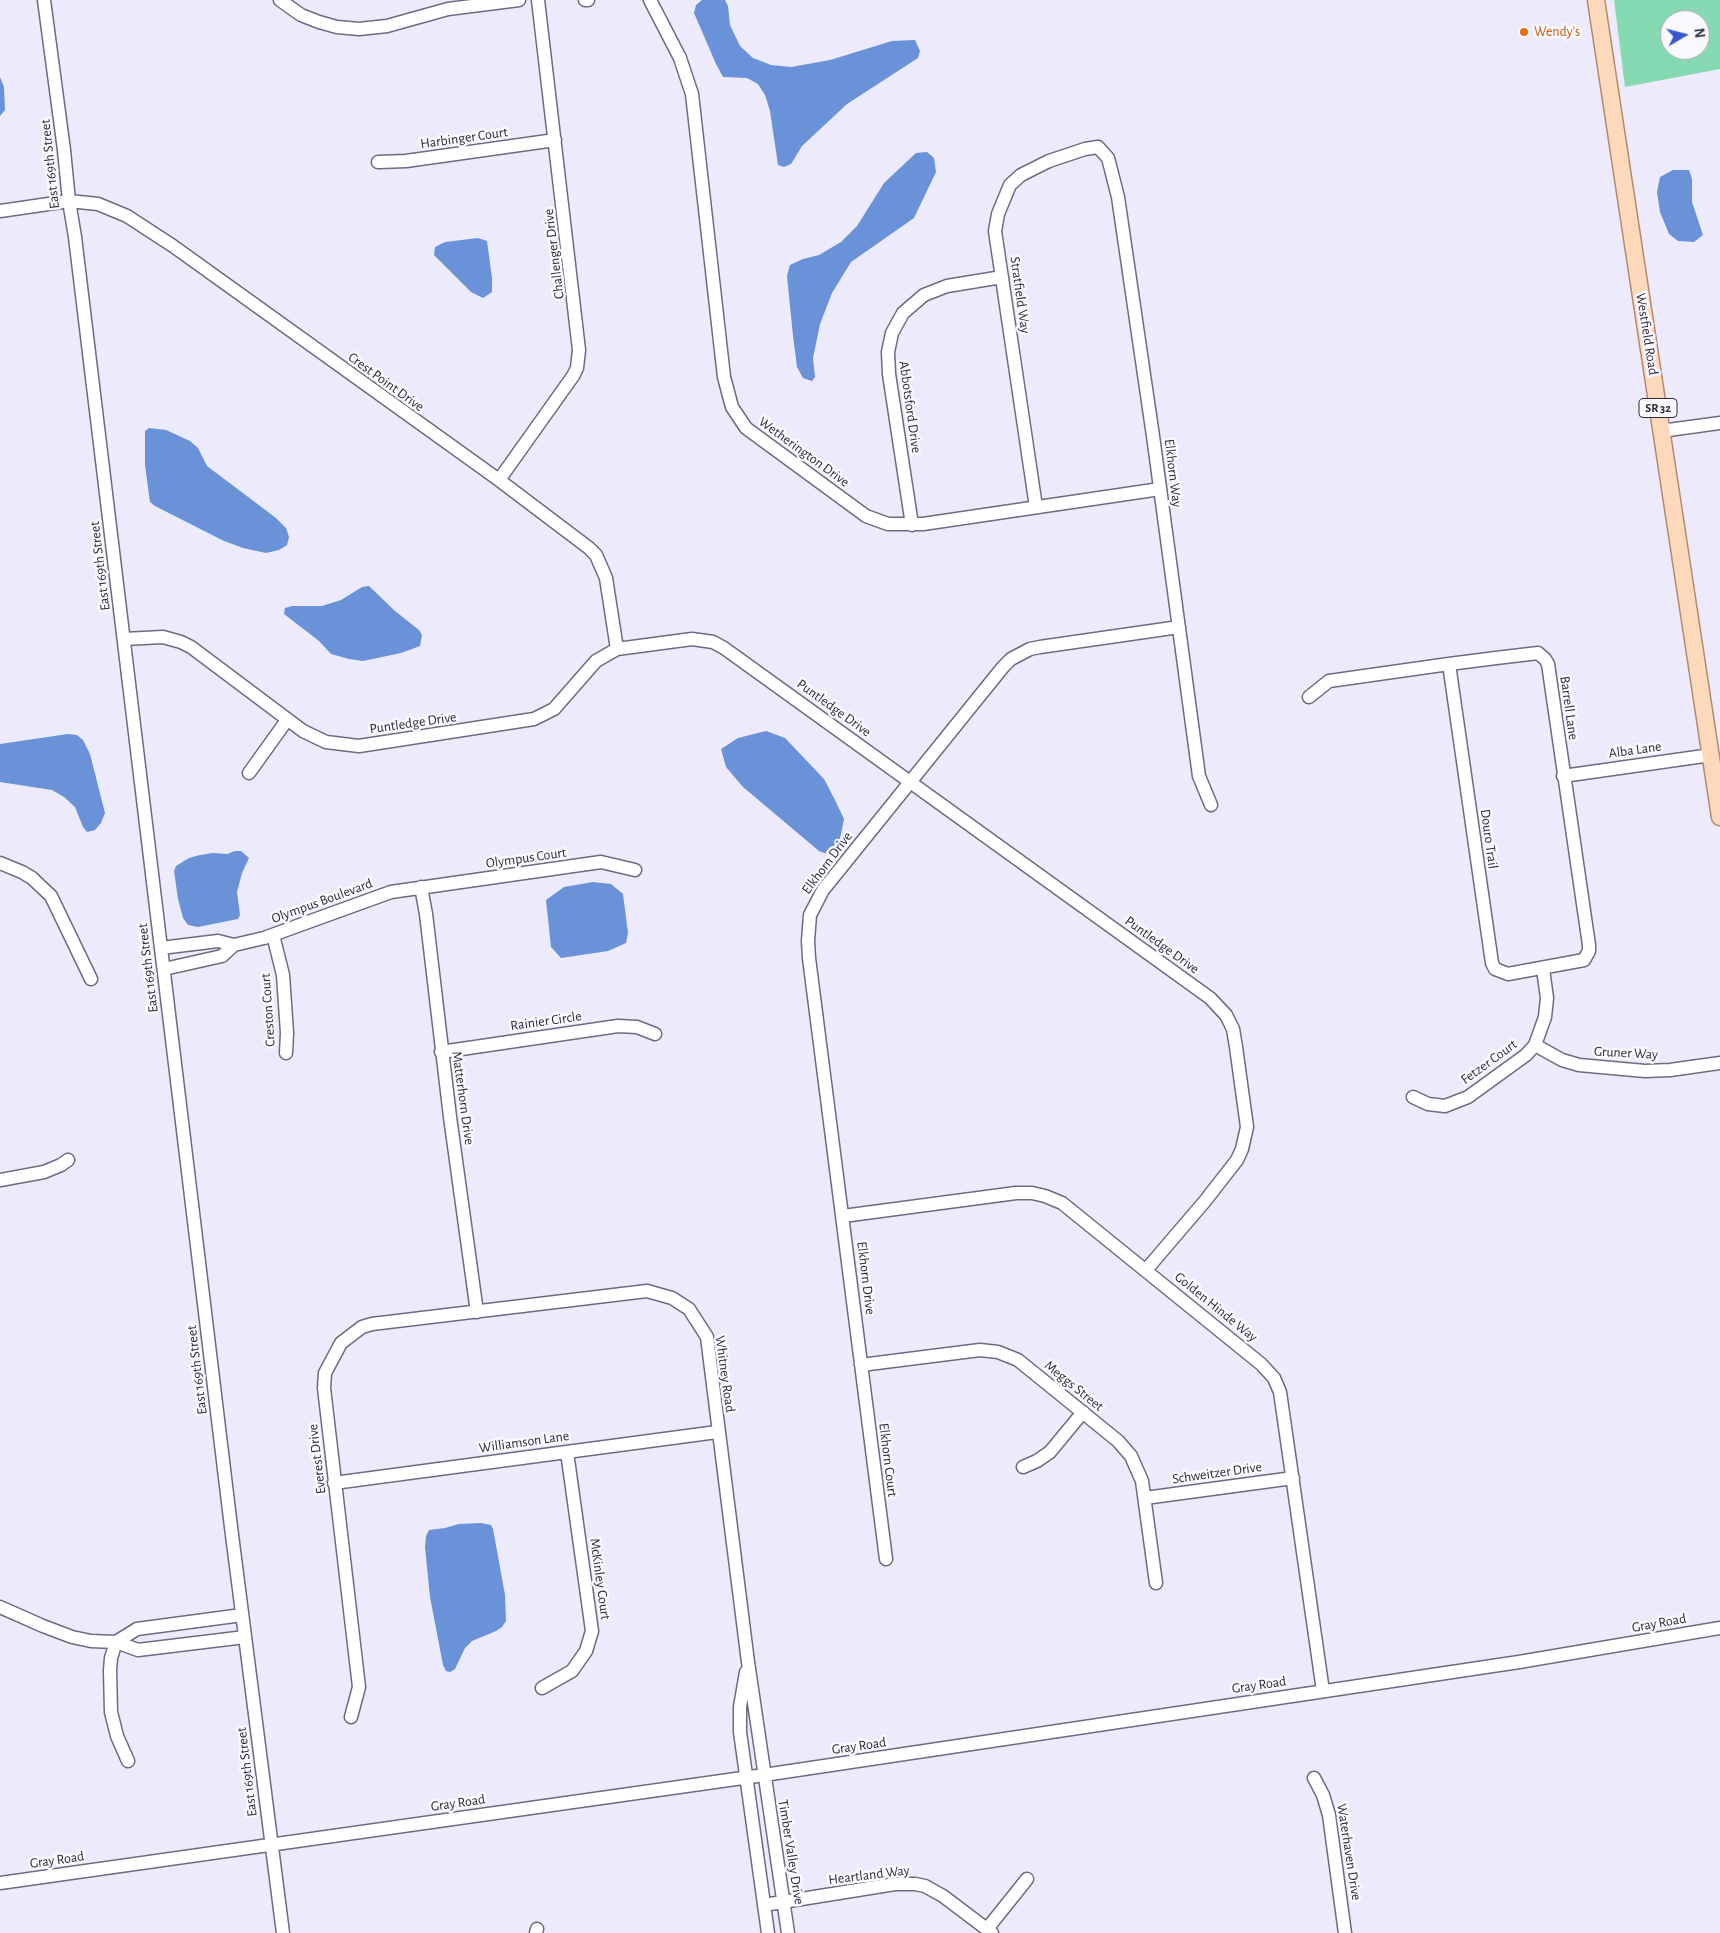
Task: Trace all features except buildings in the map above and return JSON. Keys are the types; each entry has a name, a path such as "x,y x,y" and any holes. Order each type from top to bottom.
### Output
{"main road":[{"name":"Westfield Road","path":"1596,0 1720,817"}],"street":[{"name":"East 169th Street","path":"44,0 64,143 69,201 75,237 242,1615 283,1933"},
{"path":"280,0 301,15 319,22 337,27 359,29 387,26 440,11 491,1 519,0"},
{"name":"Challenger Drive","path":"499,480 573,376 578,359 579,338 538,0"},
{"name":"Wetherington Drive","path":"650,0 680,58 692,94 724,377 732,407 742,424 866,516 888,524 912,525 1160,489"},
{"name":"Harbinger Court","path":"378,162 406,161 555,140"},
{"name":"Stratfield Way","path":"1036,507 995,231 998,214 1010,185 1021,175 1036,167 1085,149 1098,147"},
{"name":"Elkhorn Way","path":"1098,147 1108,158 1118,197 1199,776 1212,805"},
{"name":"Crest Point Drive","path":"0,211 69,201 98,204 143,225 581,541 596,556 606,578 617,649"},
{"name":"Abbotsford Drive","path":"912,525 889,374 888,352 892,333 903,313 924,295 937,289 1002,277"},
{"path":"1661,431 1720,423"},
{"name":"Elkhorn Drive","path":"861,1365 810,958 808,926 814,905 823,890 1003,667 1021,653 1040,647 1179,627"},
{"name":"Puntledge Drive","path":"124,639 163,637 181,642 191,647 303,731 326,742 359,746 527,721 542,716 554,709 596,661 617,649 692,639 713,642 724,648 1210,998 1226,1016 1232,1029 1236,1047 1247,1127 1242,1149 1237,1160 1205,1201 1146,1270"},
{"name":"Barrell Lane","path":"1309,696 1329,681 1538,653 1545,659 1548,664 1589,951 1588,956 1579,962 1542,969"},
{"name":"Douro Trail","path":"1449,664 1492,963 1495,969 1508,974 1542,969"},
{"path":"249,773 287,720"},
{"name":"Alba Lane","path":"1563,776 1711,755"},
{"name":"Olympus Court","path":"421,887 601,862 635,870"},
{"path":"0,863 32,878 51,896 91,980"},
{"name":"Olympus Boulevard","path":"164,969 222,956 234,945 273,935 391,892 421,887"},
{"name":"Matterhorn Drive","path":"421,887 426,914 441,1052 477,1312"},
{"name":"Creston Court","path":"273,935 283,975 287,1033 286,1053"},
{"name":"Olympus Boulevard","path":"161,948 218,941 234,945"},
{"name":"Fetzer Court","path":"1413,1097 1428,1104 1445,1106 1468,1097 1526,1055 1534,1045 1545,1017 1547,998 1542,969"},
{"name":"Rainier Circle","path":"441,1052 618,1026 637,1028 655,1034"},
{"name":"Gruner Way","path":"1534,1045 1562,1060 1579,1065 1646,1071 1670,1070 1720,1063"},
{"path":"0,1180 44,1172 62,1166 68,1160"},
{"name":"Golden Hinde Way","path":"843,1216 1016,1193 1032,1193 1045,1196 1062,1203 1261,1364 1274,1378 1280,1392 1323,1691"},
{"name":"Whitney Road","path":"477,1312 647,1292 672,1298 689,1309 706,1337 764,1775"},
{"name":"Everest Drive","path":"351,1716 359,1687 334,1482 324,1388 325,1373 341,1343 362,1327 372,1324 477,1312"},
{"name":"Meggs Street","path":"861,1365 971,1350 998,1352 1018,1360 1118,1441 1132,1456 1139,1471 1145,1498 1156,1583"},
{"name":"Elkhorn Court","path":"861,1365 886,1559"},
{"path":"1024,1467 1038,1461 1050,1452 1083,1412"},
{"name":"Williamson Lane","path":"334,1482 718,1432"},
{"name":"McKinley Court","path":"542,1688 572,1671 586,1651 592,1631 568,1452"},
{"name":"Schweitzer Drive","path":"1145,1498 1292,1478"},
{"path":"0,1607 72,1637 91,1641 116,1642 138,1650 245,1637"},
{"path":"128,1761 117,1736 111,1712 110,1670 111,1658 116,1642 137,1629 242,1615"},
{"name":"Gray Road","path":"0,1883 764,1775 1519,1662 1720,1628"},
{"name":"Whitney Road","path":"746,1777 740,1732 740,1707 748,1662"},
{"name":"Timber Valley Drive","path":"764,1775 788,1933"},
{"path":"746,1777 768,1933"},
{"name":"Waterhaven Drive","path":"1314,1778 1323,1795 1330,1815 1345,1933"},
{"path":"989,1931 1027,1879"},
{"name":"Heartland Way","path":"764,1905 895,1884 915,1884 925,1886 943,1896 989,1931"}],"green space":[{"path":"1614,0 1720,0 1720,69 1625,87"}],"water":[{"path":"702,0 725,0 728,6 730,25 740,46 753,58 771,65 791,67 830,60 892,41 915,40 920,51 918,58 847,104 802,146 791,164 784,167 778,165 770,111 765,95 758,84 747,78 723,77 716,64 694,13 696,5"},
{"path":"0,77 4,87 5,110 0,116"},
{"path":"927,152 934,158 936,172 914,218 851,262 832,293 820,324 813,358 815,377 812,381 803,378 797,367 793,336 787,276 790,265 819,255 841,242 857,226 884,183 916,153"},
{"path":"1673,170 1689,170 1692,179 1692,202 1703,235 1694,242 1678,241 1669,234 1660,212 1657,192 1660,177"},
{"path":"478,238 487,241 492,278 492,292 483,298 471,292 434,255 435,247 445,242"},
{"path":"149,428 166,430 190,441 198,448 207,466 276,518 286,528 289,537 287,545 279,550 266,553 243,548 224,541 150,502 145,465 145,431"},
{"path":"369,586 395,611 419,630 422,635 420,646 401,653 363,661 349,659 331,654 319,641 284,614 285,608 292,606 322,606 341,600 362,587"},
{"path":"766,731 785,738 824,779 834,798 844,819 840,839 827,854 819,851 743,787 726,767 721,749 738,738"},
{"path":"68,734 77,735 83,740 90,754 105,813 101,823 95,830 87,832 75,807 64,797 52,790 0,782 0,744"},
{"path":"241,851 249,858 242,873 237,892 240,915 238,919 198,927 188,925 183,918 178,899 174,871 176,866 189,858 200,855 213,853 227,854"},
{"path":"593,882 611,884 623,894 628,933 626,943 608,951 561,958 551,947 546,900 564,887"},
{"path":"481,1523 491,1525 493,1529 505,1595 506,1621 496,1631 472,1641 465,1648 455,1669 450,1672 446,1671 443,1665 430,1597 425,1547 426,1536 429,1530 459,1524"}],"place":[{"name":"Wendy's","path":"1524,32"}]}
